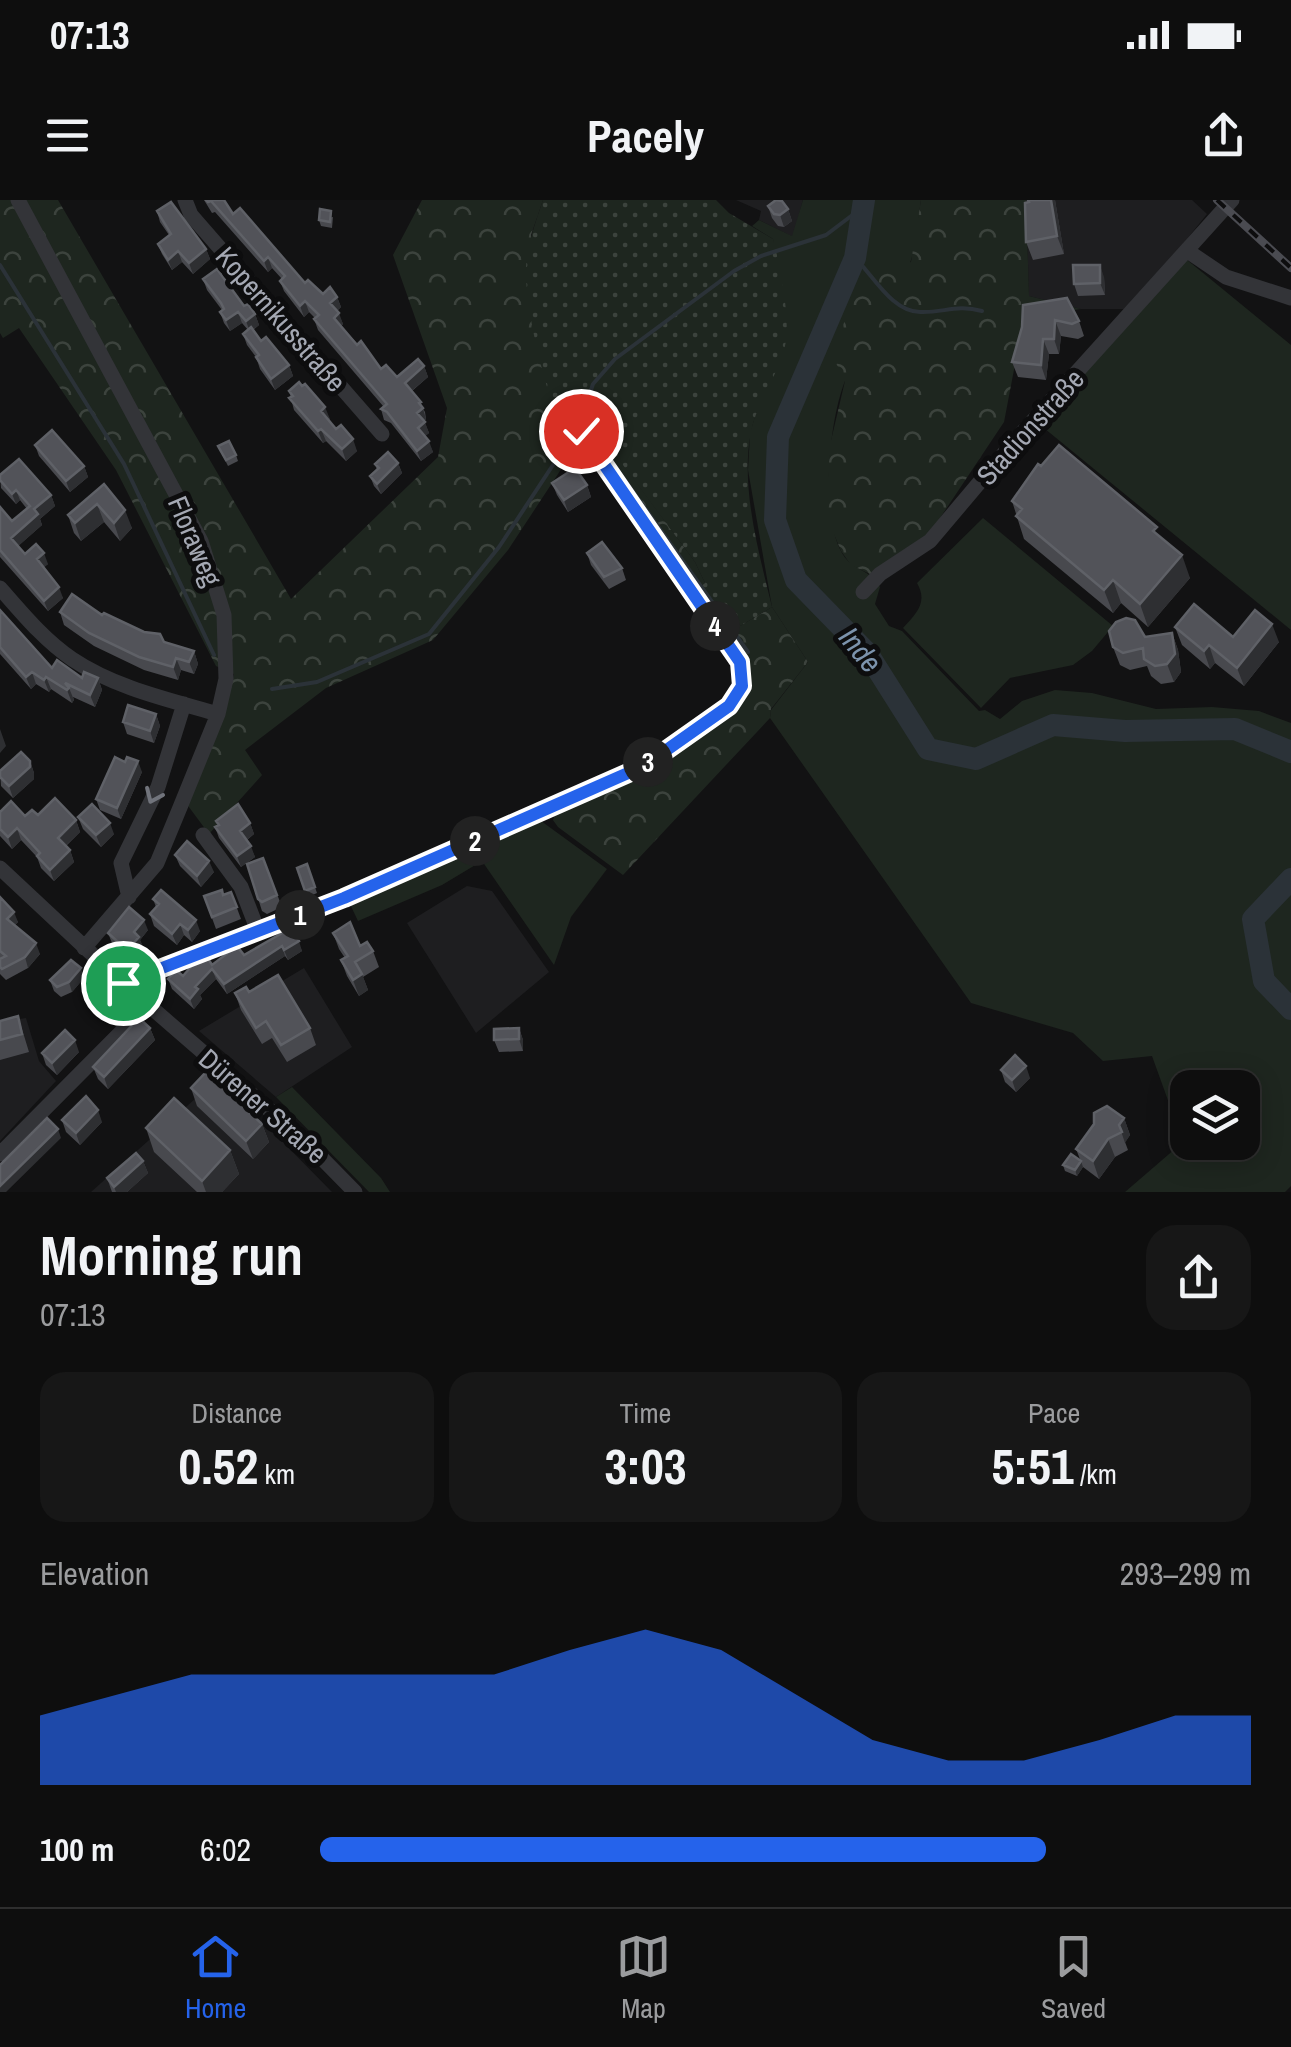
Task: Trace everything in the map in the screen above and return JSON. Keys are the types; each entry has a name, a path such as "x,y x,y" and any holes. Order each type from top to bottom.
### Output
{"street":[{"name":"Floraweg","path":"18,200 201,541 224,615 226,679 218,714 157,863 84,948"},
{"name":"Kopernikusstraße","path":"185,200 191,215 382,434"},
{"name":"Stadionstraße","path":"863,592 880,574 930,541 1011,445 1232,200"},
{"path":"1188,252 1226,277 1291,298"},
{"path":"123,983 344,898 644,766 729,706 742,686 740,662 581,431"},
{"path":"0,588 71,659 106,678 218,714"},
{"path":"129,897 121,863 158,788 184,704"},
{"path":"203,835 241,887 258,931"},
{"name":"Dürener Straße","path":"0,868 123,983 303,1138 355,1192"},
{"path":"0,1154 149,1004"}],"shaded area":[{"path":"736,200 803,200 793,237 759,220 761,211"},
{"path":"1026,200 1192,200 1207,214 1131,309 1081,309 1029,296"},
{"path":"467,886 492,891 549,972 476,1033 407,923"},
{"path":"304,968 352,1047 276,1097 199,1031"},
{"path":"26,1018 39,1061 56,1081 0,1141 0,1022"},
{"path":"215,1081 332,1192 91,1192"}],"green space":[{"path":"0,200 58,200 291,599 438,457 447,408 393,255 422,200 543,200 531,235 552,405 566,403 594,425 695,562 705,583 694,592 581,439 508,550 433,640 326,688 245,750 262,775 209,834 186,803 223,718 234,674 216,666 116,470 19,328 3,338 0,333"},
{"path":"543,200 716,200 729,213 773,239 784,292 785,346 754,421 748,453 749,497 772,607 725,635 694,592 705,583 695,562 594,426 566,403 553,405 535,341 526,276 529,247"},
{"path":"803,200 921,200 915,245 905,275 860,351 839,398 829,468 835,536 846,559 880,587 875,604 889,626 902,631 979,711 985,710 1000,719 1022,701 1055,690 1092,693 1156,709 1212,707 1259,711 1291,723 1291,1186 1285,1192 1125,1192 1170,1153 1170,1160 1260,1160 1260,1070 1170,1070 1170,1106 1152,1056 1103,1061 1073,1033 971,1003 770,718 771,710 808,662 772,607 748,470 750,433 785,345 773,239 752,226 759,220 792,236"},
{"path":"921,200 1026,200 1029,296 1081,309 1024,317 1004,422 926,539 872,575 851,565 829,522 830,445 845,381 833,357 858,279 911,262"},
{"path":"1186,259 1291,345 1291,630 1039,424"},
{"path":"983,518 1113,626 1092,651 1073,665 1010,678 981,708 903,628 921,602 917,583"},
{"path":"772,607 808,662 771,709 770,718 623,875 558,827 553,820 557,809 645,769 746,687 725,635"},
{"path":"537,818 607,869 571,917 554,965 482,861 442,885 358,921 348,900"},
{"path":"292,1087 390,1192 369,1192 276,1097"}],"building":[{"path":"206,200 224,200 233,214 240,208 305,283 308,280 323,294 330,287 337,297 330,303 339,313 334,318 357,345 361,341 381,369 386,365 397,377 418,359 424,366 405,383 421,402 423,408 417,413 425,422 418,428 429,441 417,451 381,409 387,404 314,319 319,315 305,301 300,306 280,281 285,276 268,257 264,261"},
{"path":"776,200 788,209 780,215 768,206"},
{"path":"1028,200 1051,200 1057,236 1026,242"},
{"path":"171,202 206,249 189,263 178,251 168,260 158,244 171,234 157,211"},
{"path":"320,209 331,211 330,222 319,220"},
{"path":"1073,265 1100,265 1100,283 1074,284"},
{"path":"217,269 244,306 248,304 255,314 246,321 238,312 226,320 220,312 224,309 221,303 203,279"},
{"path":"1067,298 1079,321 1072,324 1055,320 1054,339 1043,339 1041,365 1012,362 1022,327 1023,305"},
{"path":"251,327 261,341 266,337 289,365 271,379 243,334"},
{"path":"299,382 325,407 321,411 336,429 341,425 353,439 342,449 321,429 318,431 289,398 293,396 289,391"},
{"path":"52,430 84,466 66,481 35,445"},
{"path":"229,441 236,455 226,460 218,446"},
{"path":"1059,445 1157,527 1153,531 1182,555 1140,604 1113,580 1104,590 1016,516 1022,509 1012,501 1038,464 1041,466"},
{"path":"388,452 398,463 377,484 370,476 379,468 375,464"},
{"path":"19,459 51,495 34,509 38,514 11,538 25,554 36,544 44,553 37,559 59,587 44,601 0,550 0,507 12,521 30,506 0,480 0,475"},
{"path":"575,468 587,485 564,500 552,483"},
{"path":"104,484 125,510 114,523 97,504 75,523 68,515"},
{"path":"602,542 622,568 604,577 587,553"},
{"path":"72,594 102,615 144,632 160,634 164,642 194,651 189,662 176,658 173,667 139,657 89,633 60,612"},
{"path":"1194,604 1233,637 1255,610 1272,624 1237,668 1209,645 1204,651 1175,627"},
{"path":"0,610 52,668 57,660 82,678 84,672 98,678 90,695 65,683 67,690 32,672 26,677 0,647"},
{"path":"1126,618 1135,620 1145,637 1172,633 1175,654 1167,664 1155,666 1144,659 1143,648 1123,653 1113,647 1109,631"},
{"path":"128,705 156,714 150,731 123,722"},
{"path":"21,752 30,761 30,767 9,786 0,777 0,771"},
{"path":"115,757 125,762 127,757 138,761 117,808 96,799"},
{"path":"55,798 76,820 58,838 70,850 50,870 17,828 8,837 0,829 0,812 11,801 25,816 32,810 38,815"},
{"path":"92,804 110,823 96,835 78,817"},
{"path":"238,804 250,823 240,831 251,846 237,856 215,827 219,825 216,821"},
{"path":"187,841 209,861 197,876 175,855"},
{"path":"263,858 277,895 262,902 247,864"},
{"path":"307,864 315,887 305,891 297,868"},
{"path":"161,890 196,920 188,930 180,924 172,934 150,914 159,904 153,899"},
{"path":"222,890 223,895 231,892 237,907 212,917 204,896"},
{"path":"0,897 14,912 7,919 36,943 25,957 2,969 0,959 6,956 0,951"},
{"path":"129,907 144,920 134,932 139,937 127,950 108,933"},
{"path":"350,922 360,946 367,942 373,951 355,962 362,974 353,980 341,960 348,956 333,933"},
{"path":"291,928 299,941 284,950 282,946 224,984 212,969 195,987 198,989 190,999 168,979 176,970 183,976 195,962 192,958 204,952 212,965 237,946 244,955"},
{"path":"71,960 81,968 69,982 57,987 50,980"},
{"path":"278,975 310,1028 281,1045 266,1021 256,1028 235,993 246,987 249,992"},
{"path":"18,1016 22,1034 0,1040 0,1021"},
{"path":"139,1018 150,1028 104,1077 93,1067"},
{"path":"519,1028 519,1039 494,1040 494,1029"},
{"path":"65,1030 75,1040 52,1063 42,1053"},
{"path":"1015,1055 1026,1066 1012,1080 1001,1070"},
{"path":"206,1072 262,1124 246,1141 191,1088"},
{"path":"86,1096 98,1110 76,1133 62,1120"},
{"path":"174,1098 230,1150 202,1181 146,1128"},
{"path":"1107,1106 1124,1118 1119,1125 1122,1132 1108,1139 1093,1161 1076,1149 1094,1124 1094,1113"},
{"path":"47,1118 58,1129 0,1186 0,1165"},
{"path":"136,1153 143,1161 114,1187 107,1178"},
{"path":"1071,1154 1081,1161 1075,1170 1063,1165"}],"waterway":[{"name":"Inde","path":"864,200 855,258 778,437 775,520 796,580 868,654 928,749 976,759 1053,725 1125,731 1235,729 1291,752"},
{"path":"585,425 581,420 593,384 615,359 734,271 761,256 826,235 863,207"},
{"path":"855,258 892,299 910,310 982,311"},
{"path":"0,265 124,464 214,655"},
{"path":"272,689 317,682 429,634 499,547 576,430"},
{"path":"614,465 748,652"},
{"name":"Inde","path":"1291,879 1253,919 1264,981 1291,1009"}],"railway":[{"path":"1217,200 1291,268"}],"route":[{"path":"123,983 344,898 644,766 729,706 742,686 740,662 581,431"}]}
